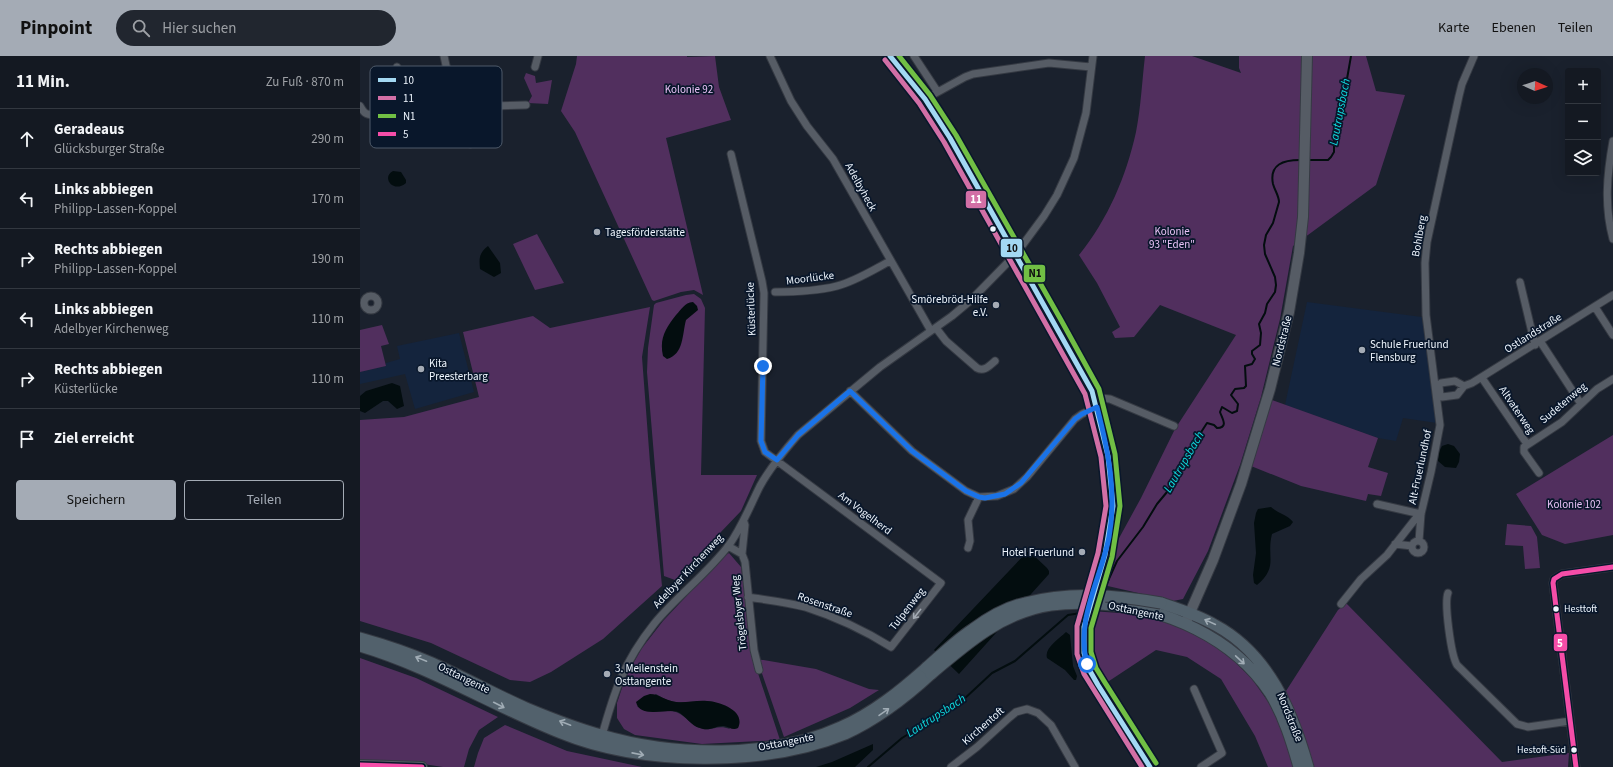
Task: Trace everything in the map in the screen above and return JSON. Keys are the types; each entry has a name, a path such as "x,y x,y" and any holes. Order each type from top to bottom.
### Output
{"main road":[{"name":"Nordstraße","path":"1299,767 1285,722 1270,693 1252,671 1233,653 1209,636 1185,624 1213,560 1245,470 1270,389 1289,312 1299,253 1305,181 1307,56"},
{"name":"Osttangente","path":"360,646 386,654 428,671 519,716 563,734 601,741 647,744 702,751 742,750 798,742 841,727 870,712 929,671 972,629 995,615 1024,603 1082,595 1132,597 1160,608 1185,624"},
{"name":"Osttangente","path":"1160,608 1189,613"},
{"name":"Nordstraße","path":"1189,613 1216,625 1232,635 1258,659 1276,684 1292,716 1308,767"},
{"name":"Osttangente","path":"360,638 389,646 432,663 524,707 568,724 601,741"},
{"path":"360,765 422,767"}],"street":[{"path":"444,56 446,66"},
{"path":"536,67 538,56"},
{"name":"Adelbyheck","path":"770,56 791,101 807,126 833,159 890,261 933,330 977,368 981,370 984,369 995,361"},
{"path":"890,56 925,98 950,138 1077,363 1095,400 1111,470 1113,506 1105,555 1084,626 1084,653 1090,671 1098,685 1150,767"},
{"path":"914,56 937,91"},
{"name":"Adelbyer Kirchenweg","path":"601,741 615,691 630,658 654,623 728,546 744,521 761,485 777,460 798,435 880,367 933,330 970,301 1016,254 1030,236 1057,195 1074,158 1086,114 1093,56"},
{"name":"Bohlberg","path":"1440,425 1437,391 1426,315 1425,263 1427,242 1459,96 1462,84 1474,56"},
{"path":"925,98 965,77 984,72 1049,63 1091,67"},
{"path":"502,106 526,105"},
{"path":"360,106 364,113 370,115"},
{"path":"1613,140 1606,190 1609,221 1613,239"},
{"name":"Küsterlücke","path":"731,154 764,293 761,441 765,452 777,460"},
{"name":"Moorlücke","path":"775,292 797,292 836,286 858,278 890,261"},
{"path":"1520,282 1538,343 1581,404"},
{"name":"Ostlandstraße","path":"1437,391 1442,397 1457,395 1462,391 1464,386 1482,378 1613,295"},
{"path":"1595,307 1613,335"},
{"name":"Altvaterweg","path":"1482,378 1527,444 1524,452 1539,473"},
{"name":"Sudetenweg","path":"1527,444 1562,422 1598,389 1613,379"},
{"path":"1437,391 1441,383 1455,381 1464,386"},
{"path":"850,391 912,451 966,491 979,497 996,496 1014,489 1027,477 1075,419 1097,407"},
{"path":"1095,400 1100,398 1110,399 1174,426"},
{"name":"Alt-Fruerlundhof","path":"1395,544 1412,546 1415,552 1421,551 1424,545 1418,541 1422,521 1421,514 1440,425"},
{"name":"Am Vogelherd","path":"777,460 941,583"},
{"path":"968,548 970,541 968,520 979,497"},
{"path":"1377,504 1421,514"},
{"name":"Alt-Fruerlundhof","path":"1340,604 1361,579 1387,555 1416,518 1421,514"},
{"name":"Trögelsbyer Weg","path":"744,521 745,525 742,554 745,562 754,650 759,670"},
{"path":"1412,546 1414,542 1418,541"},
{"path":"728,546 742,554"},
{"path":"1576,767 1552,588 1554,579 1562,574 1613,567"},
{"name":"Tulpenweg","path":"891,647 941,583"},
{"path":"1448,592 1446,602 1454,656 1457,665 1517,724 1528,727 1570,721"},
{"name":"Rosenstraße","path":"748,596 791,604 826,614 867,632 891,647"},
{"path":"1194,689 1222,753 1201,767"},
{"name":"Kirchentoft","path":"951,767 977,747 1016,712 1027,709 1038,713 1051,725 1075,767"}],"shaded area":[{"path":"393,171 401,172 406,180 406,183 397,187 393,186 388,180 388,177"},
{"path":"488,246 500,263 501,273 494,277 480,269 480,256"},
{"path":"693,302 697,306 698,310 686,320 683,338 677,353 673,357 667,359 663,356 662,350 664,334 669,324 685,305"},
{"name":"Schule Fruerlund Flensburg","path":"1307,302 1422,317 1437,423 1403,418 1396,441 1378,438 1285,405"},
{"name":"Kita Preesterbarg","path":"459,333 474,392 415,409 405,374 360,384 360,372 386,366 386,363 400,359 397,346"},
{"path":"392,383 400,386 404,406 397,409 388,401 383,401 365,413 360,411 360,396 366,391"},
{"path":"1448,444 1454,446 1460,454 1459,462 1456,468 1445,467 1438,461 1439,452 1442,446"},
{"path":"1271,507 1293,522 1290,526 1272,534 1270,567 1264,578 1257,585 1254,583 1253,575 1256,553 1254,523 1258,509"},
{"path":"1027,552 1030,552 1047,568 1049,574 959,674 934,650"},
{"path":"1066,632 1070,635 1073,666 1077,676 1076,680 1074,680 1065,670 1047,658 1050,647"},
{"path":"650,694 676,702 707,701 719,703 731,708 735,712 740,722 738,728 733,729 721,726 704,729 697,727 678,712 648,712 638,707 636,702 644,696"},
{"path":"873,744 873,750 855,767 816,767 832,762"}],"green space":[{"name":"Kolonie 92","path":"577,56 715,56 719,87 731,120 666,138 703,295 694,290 681,292 654,301 652,300 575,132 561,111 576,64"},
{"name":"Kolonie 93 \"Eden\"","path":"1145,56 1192,56 1241,73 1239,68 1239,56 1366,56 1376,91 1405,95 1376,185 1293,246 1280,319 1261,397 1240,465 1208,551 1183,599 1173,601 1099,584 1112,551 1141,498 1175,429 1236,335 1160,305 1134,337 1115,338 1112,332 1120,327 1097,283 1079,255 1099,227 1115,197 1127,165 1138,123"},
{"path":"526,73 535,76 536,83 552,80 548,104 528,103 532,96 524,78"},
{"path":"537,234 564,283 535,290 513,244"},
{"path":"694,294 701,299 705,308 701,475 757,475 741,511 675,580 664,576 647,372 648,348 654,305 656,303"},
{"path":"650,307 642,357 650,463 662,586 603,639 551,672 530,682 510,680 431,643 360,621 360,420 404,417 479,397 463,332 533,316 550,328"},
{"path":"382,325 389,344 381,346 386,366 360,372 360,330"},
{"path":"1272,400 1378,438 1368,467 1388,473 1381,496 1368,494 1366,501 1301,486 1251,466"},
{"name":"Kolonie 102","path":"1613,435 1613,535 1565,544 1542,535 1516,494"},
{"path":"1507,524 1531,526 1537,537 1540,568 1525,569 1523,546 1505,545"},
{"path":"729,553 741,567 753,658 780,740 702,744 635,735 624,729 617,718 617,703 626,676 642,648 663,621 724,556","holes":["656,694 667,700 676,702 714,702 730,729 722,727 703,729 695,726 676,712 651,712 637,706"]},
{"path":"1346,603 1502,762 1569,753 1568,767 1312,767 1286,691 1338,610"},
{"path":"1091,611 1148,615 1174,624 1212,644 1234,661 1252,679 1269,703 1283,731 1293,767 1268,767 1255,736 1221,679 1187,657 1156,650 1103,685 1094,668 1090,650 1089,630"},
{"path":"360,658 416,678 498,717 479,730 469,749 464,767 443,767 410,762 360,761"},
{"path":"757,659 816,669 869,689 879,690 850,708 784,737"},
{"path":"505,725 567,751 642,767 474,767 484,738"}],"waterway":[{"name":"Lautrupsbach","path":"1307,160 1328,160 1334,152 1334,134 1344,96 1351,56"},
{"name":"Lautrupsbach","path":"1103,592 1117,561 1143,527 1157,504 1172,486 1187,454 1207,423 1214,425 1217,428 1221,428 1224,425 1220,412 1222,407 1232,413 1237,411 1238,404 1231,395 1235,389 1244,388 1246,386 1245,366 1252,364 1255,359 1252,351 1260,345 1261,333 1259,324 1265,313 1267,304 1275,292 1275,277 1265,254 1264,245 1266,235 1273,223 1279,202 1273,184 1273,172 1279,164 1283,162 1300,160"},
{"name":"Lautrupsbach","path":"1093,613 1097,608"},
{"name":"Lautrupsbach","path":"868,767 902,738 963,700 992,673 1015,661 1068,615 1081,613"}],"transit line":[{"name":"10","path":"890,56 925,99 950,138 1092,391 1108,456 1113,506 1105,555 1084,627 1084,653 1090,671 1098,685 1150,767"},
{"name":"N1","path":"899,56 930,95 956,135 1099,389 1115,454 1120,506 1112,557 1091,628 1091,652 1096,668 1156,763"},
{"name":"11","path":"885,60 919,103 944,142 1085,394 1101,457 1106,506 1098,553 1077,626 1077,654 1084,674 1142,767"},
{"name":"5","path":"1576,767 1553,583 1554,579 1562,574 1613,567"},
{"name":"5","path":"360,765 422,767"}],"place":[{"name":"Tagesförderstätte","path":"597,232"},
{"name":"Smörebröd-Hilfe e.V.","path":"996,305"},
{"name":"Schule Fruerlund Flensburg","path":"1362,350"},
{"name":"Kita Preesterbarg","path":"421,369"},
{"name":"Hotel Fruerlund","path":"1082,552"},
{"name":"Hesttoft","path":"1556,609"},
{"name":"3. Meilenstein Osttangente","path":"607,674"},
{"name":"Hestoft-Süd","path":"1574,750"}],"route":[{"path":"763,366 762,449 777,460 798,435 850,391 912,451 942,475 974,496 985,498 1005,494 1014,489 1027,477 1075,419 1097,407 1111,470 1113,506 1105,555 1087,611 1084,626 1083,642 1087,664"}]}
